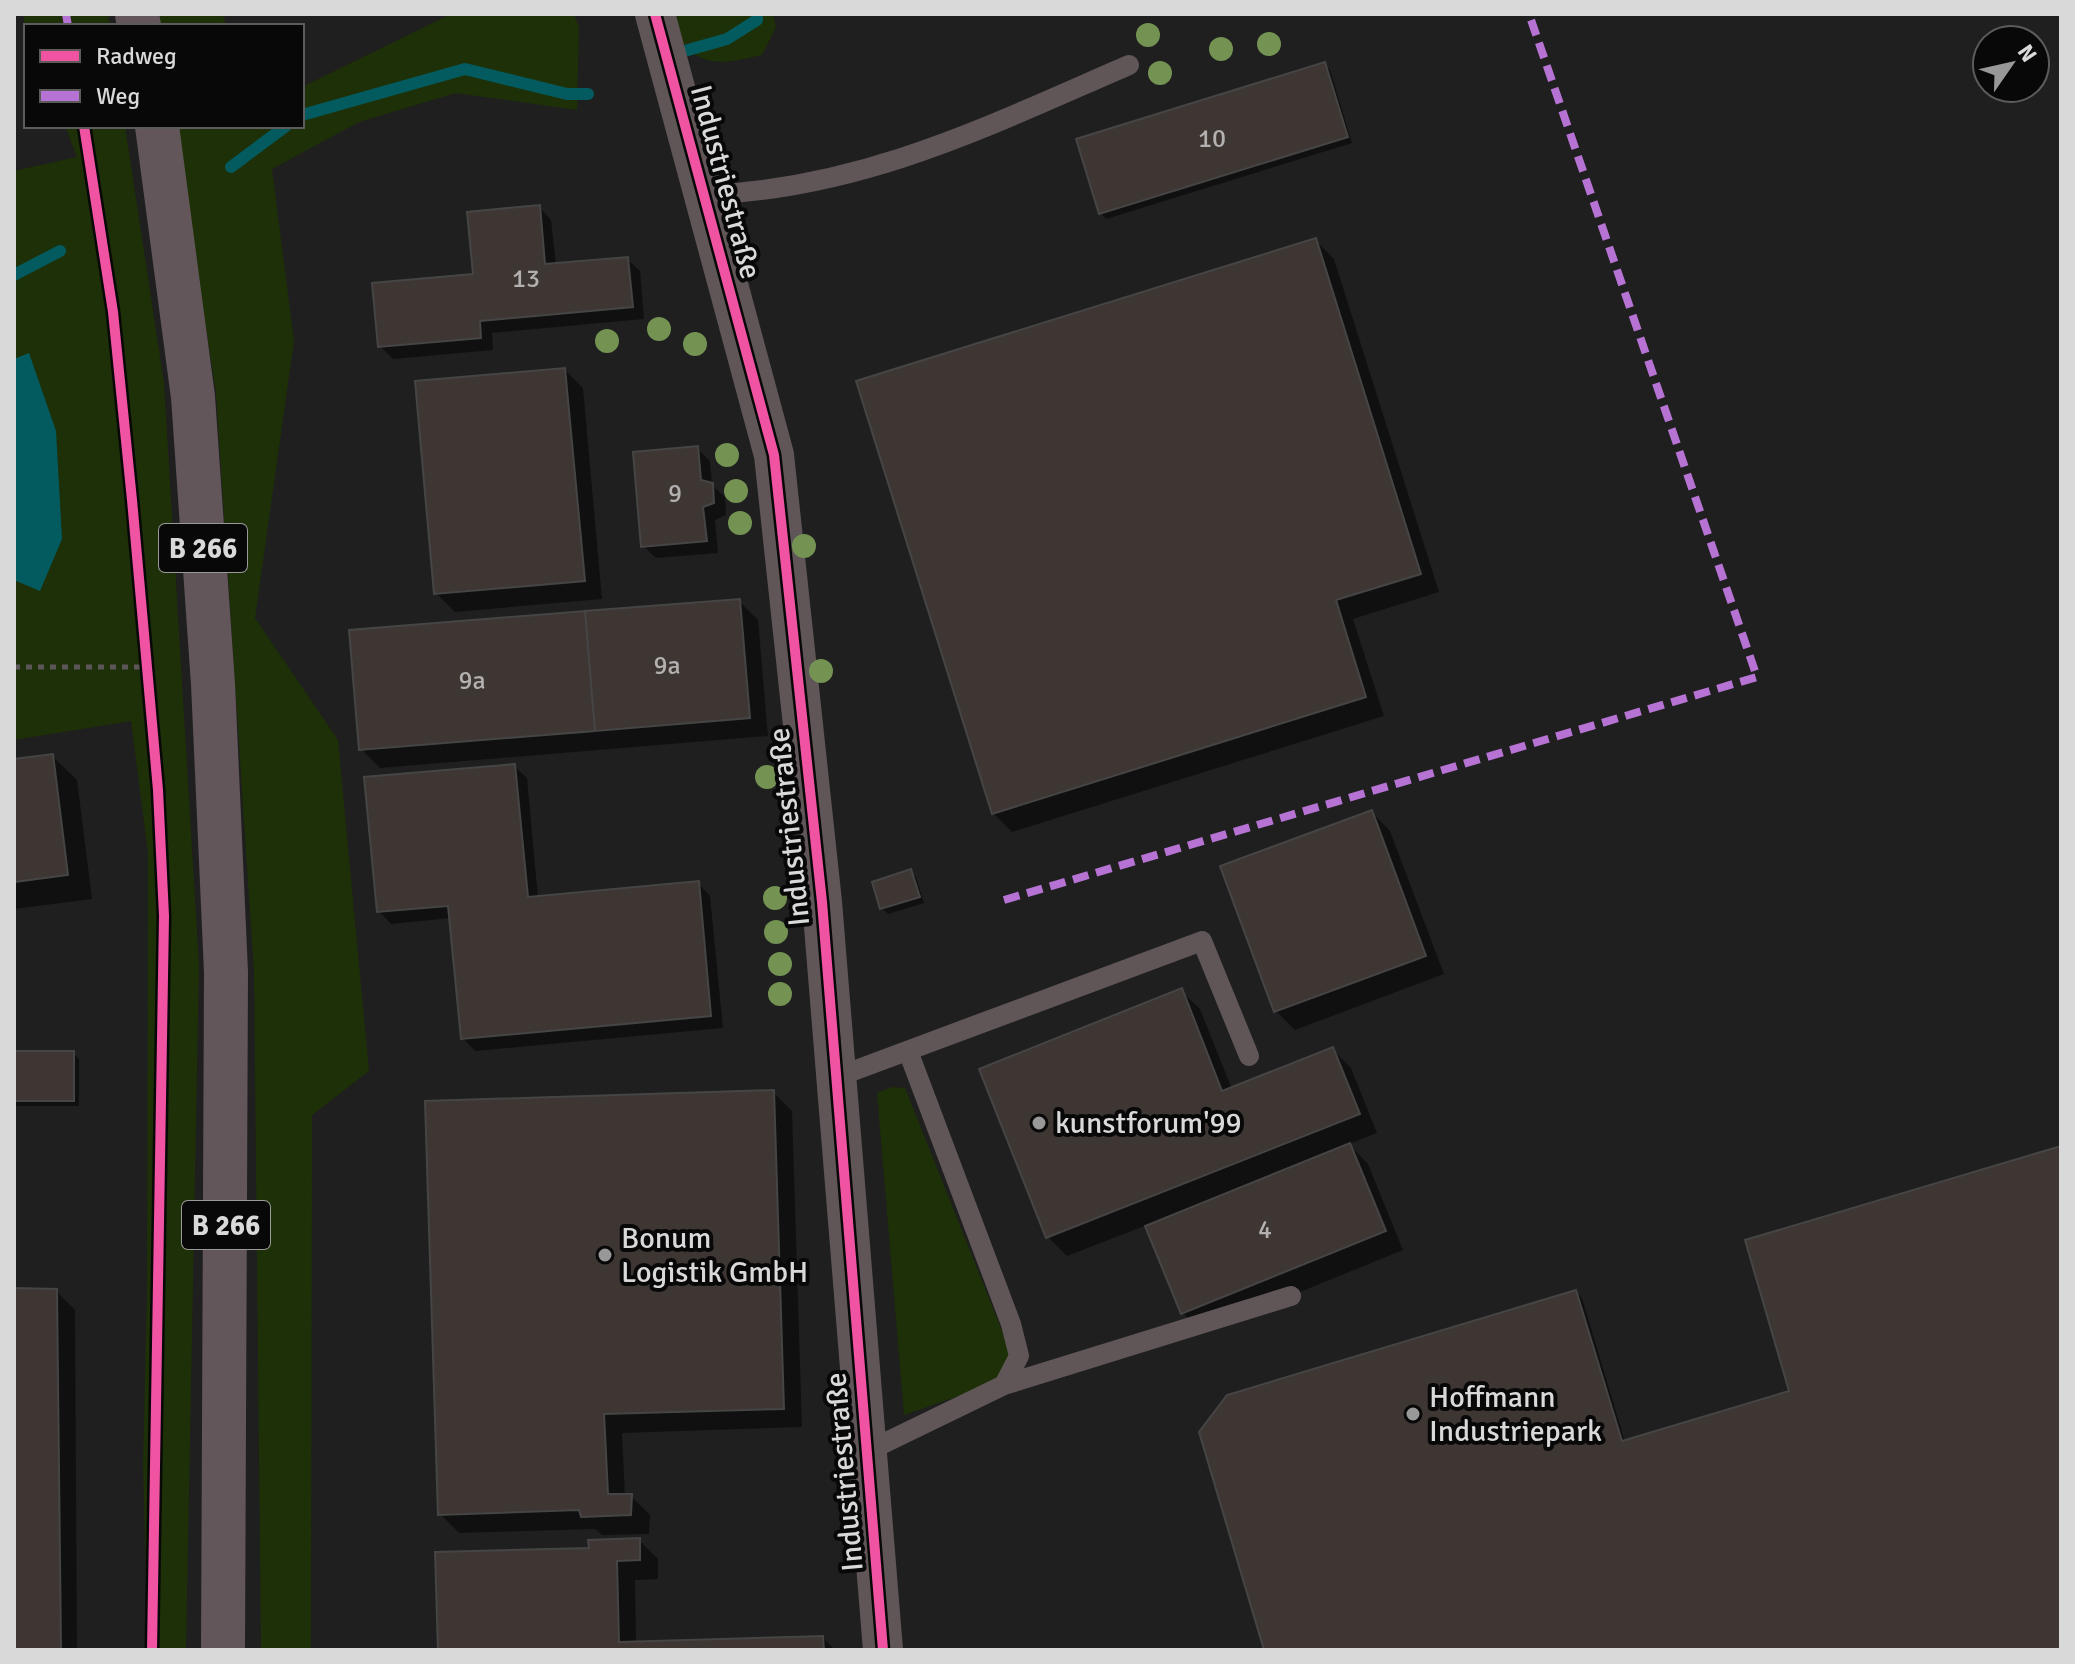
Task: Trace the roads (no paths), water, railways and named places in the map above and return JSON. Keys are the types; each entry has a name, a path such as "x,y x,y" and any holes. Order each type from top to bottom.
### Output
{"main road":[{"name":"B 266","path":"157,128 193,397 213,684 226,972 223,1650"}],"street":[{"name":"Industriestraße","path":"655,14 774,455 822,902 883,1650"}],"lane":[{"path":"705,195 802,187 926,152 1129,65"},
{"path":"837,1077 1202,941 1249,1056"},
{"path":"908,1051 1016,1340 1019,1356 1004,1385"},
{"path":"866,1452 1004,1385 1291,1296"}],"water":[{"path":"29,353 56,431 62,539 40,591 14,580 14,359"}],"waterway":[{"path":"688,50 727,39 757,20 757,14"},
{"path":"304,114 465,69 567,94 588,94"},
{"path":"231,167 283,128"},
{"path":"14,275 60,251"}],"place":[{"name":"kunstforum'99","path":"1039,1123"},
{"name":"Bonum Logistik GmbH","path":"605,1255"},
{"name":"Hoffmann Industriepark","path":"1413,1414"}]}
